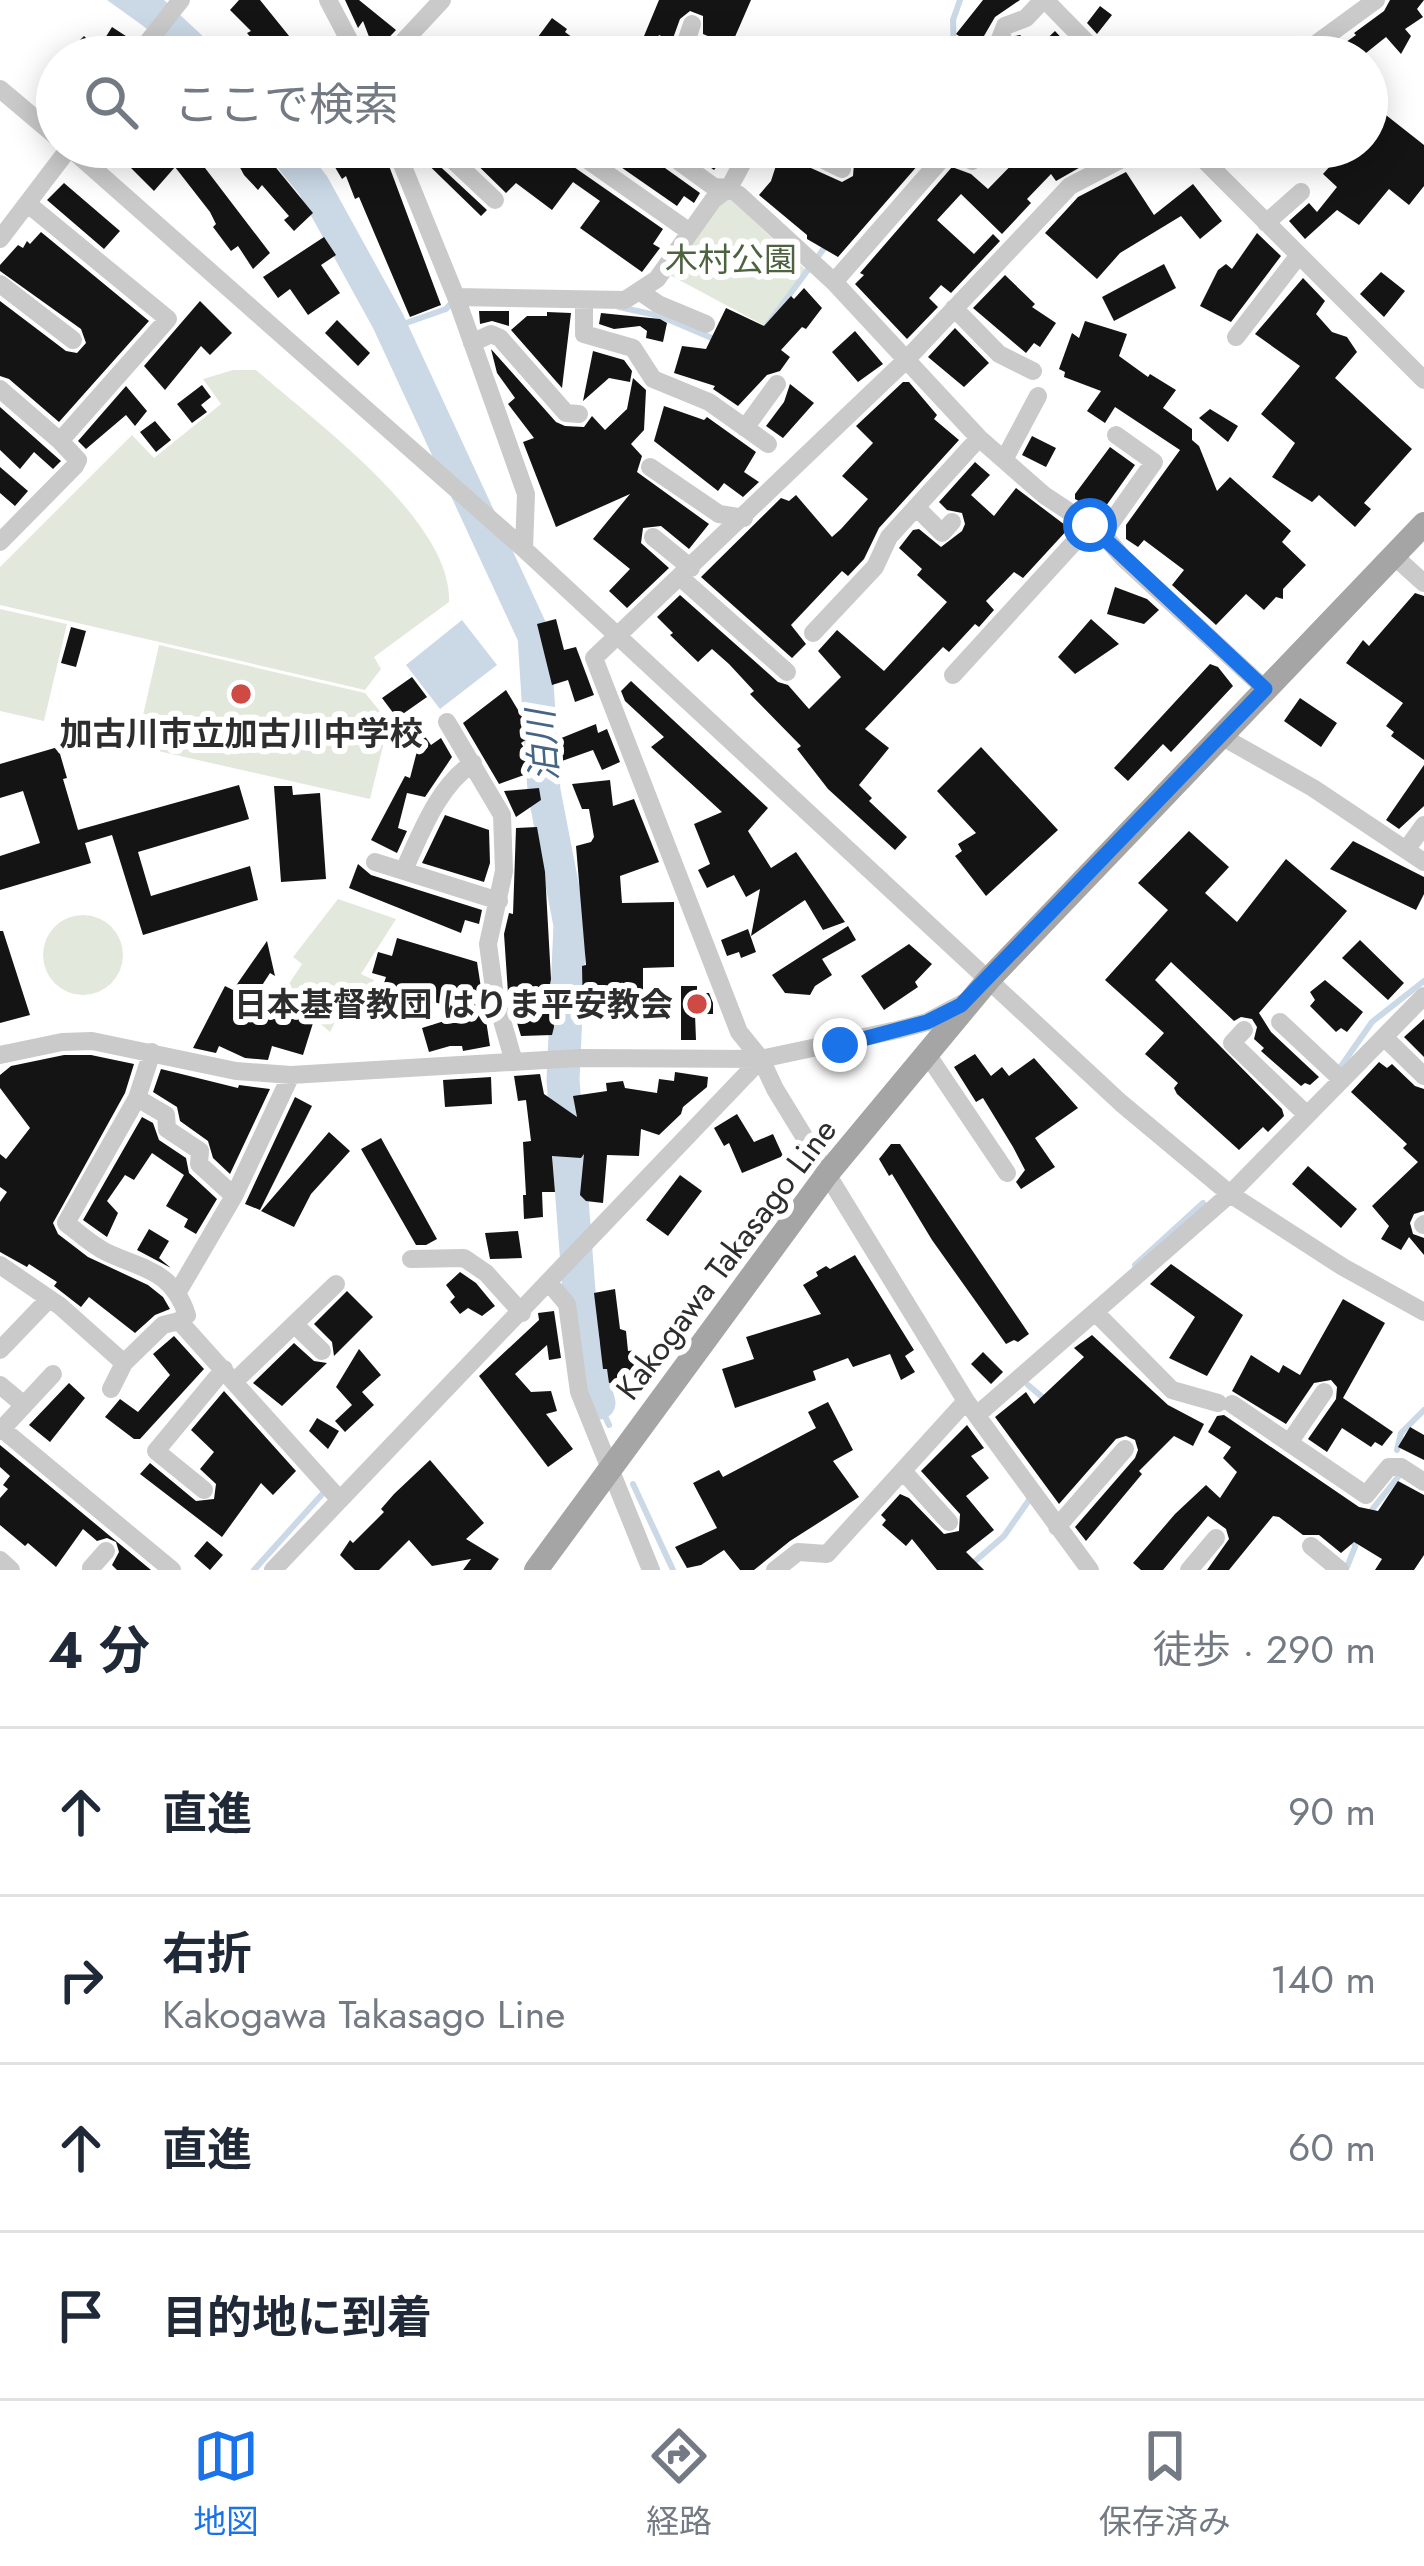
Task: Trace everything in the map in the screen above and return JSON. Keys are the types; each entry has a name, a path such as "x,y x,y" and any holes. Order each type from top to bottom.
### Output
{"main road":[{"name":"Kakogawa Takasago Line","path":"536,1570 827,1174 989,980 1424,524"}],"street":[{"path":"328,0 347,36"},
{"path":"408,36 442,0"},
{"path":"1327,36 1376,0"},
{"path":"152,36 179,3"},
{"path":"1001,36 1005,26 1051,3 1082,36"},
{"path":"688,36 692,24"},
{"path":"0,89 36,119"},
{"path":"0,239 55,168"},
{"path":"94,168 524,549 1121,1103 1230,1194 1343,1267 1424,1312"},
{"path":"404,168 456,297 526,494 524,549"},
{"path":"461,168 495,200"},
{"path":"580,168 690,232"},
{"path":"687,168 714,187 729,188 834,282 979,438 1044,494 1096,530 1265,689"},
{"path":"456,297 625,300 657,279 740,168"},
{"path":"836,168 842,170"},
{"path":"834,282 934,168"},
{"path":"1090,1570 972,1408 761,1059 739,1032 594,658 906,360 1070,186 1105,168"},
{"path":"1211,168 1424,380"},
{"path":"1266,223 1301,192"},
{"path":"28,204 168,319 60,441"},
{"path":"1236,337 1299,256"},
{"path":"0,284 60,337"},
{"path":"639,291 706,324"},
{"path":"584,300 584,334 633,348 653,380 680,401 710,402 768,444"},
{"path":"954,308 998,354 1033,371"},
{"path":"472,343 491,334 500,338 566,413 579,414"},
{"path":"745,428 778,384"},
{"path":"0,389 78,460 0,542"},
{"path":"1004,460 1038,396"},
{"path":"953,675 1096,530 1154,462 1116,435"},
{"path":"813,633 875,567 890,537 979,438"},
{"path":"650,467 675,472 719,514 744,518"},
{"path":"916,507 942,533 952,522"},
{"path":"653,537 788,672"},
{"path":"1394,556 1424,584"},
{"path":"447,722 502,815 504,872 488,944 495,996 514,1062"},
{"path":"1219,735 1312,788 1424,862"},
{"path":"404,871 446,789 456,774 473,763"},
{"path":"1406,850 1424,825"},
{"path":"376,862 499,901"},
{"path":"0,1055 92,1041 236,1070 291,1075 579,1058 761,1059 927,1022 961,1005 989,980"},
{"path":"775,1570 798,1552 827,1554 865,1528 903,1471 1230,1194 1303,1112 1420,1008"},
{"path":"1280,1022 1342,1080"},
{"path":"1244,1030 1232,1043 1303,1112"},
{"path":"1384,1037 1424,1076"},
{"path":"111,1389 124,1363 163,1325 187,1315 179,1290 155,1272 101,1250 66,1223 137,1098 152,1052"},
{"path":"927,1054 1007,1173"},
{"path":"273,1570 761,1059"},
{"path":"179,1290 234,1196 291,1075"},
{"path":"137,1098 166,1115 167,1130 200,1151 199,1164 234,1196"},
{"path":"411,1259 464,1258 486,1273 522,1313"},
{"path":"0,1265 60,1306 124,1363"},
{"path":"550,1283 567,1304 579,1392 651,1570"},
{"path":"204,1490 156,1451 229,1376 336,1284"},
{"path":"0,1350 48,1300"},
{"path":"1095,1312 1143,1374 1172,1390 1224,1404 1366,1495 1389,1467 1424,1482"},
{"path":"179,1321 340,1500"},
{"path":"294,1324 322,1352"},
{"path":"53,1374 1,1430 172,1570"},
{"path":"0,1385 24,1405"},
{"path":"1289,1443 1324,1392"},
{"path":"1057,1527 1125,1449"},
{"path":"903,1471 950,1522"},
{"path":"1311,1546 1340,1570"},
{"path":"87,1565 106,1551"},
{"path":"1189,1570 1212,1552"},
{"path":"0,1560 11,1570"}],"green space":[{"name":"木村公園","path":"731,199 809,273 763,325 668,274 715,204"},
{"path":"233,370 256,370 344,444 405,506 429,539 444,571 449,602 374,657 381,669 365,690 0,605 0,567 132,435 154,458 221,404 203,379"},
{"path":"0,609 67,624 44,721 0,711"},
{"path":"159,645 365,693 389,722 370,799 136,746"},
{"path":"338,899 396,919 361,974 374,980 367,999 349,995 330,1032 315,1019 281,1008 287,987 302,964 293,957"},
{"path":"83,915 111,927 123,955 111,983 83,995 55,983 43,955 55,927"}],"water":[{"path":"107,0 158,0 162,8 146,28"},
{"path":"462,620 497,665 440,709 406,665"}],"building":[{"path":"239,0 260,0 289,36 249,36 251,31 230,10"},
{"path":"345,0 359,0 396,30 390,36 369,36 363,21 358,28"},
{"path":"659,0 751,0 735,36 703,34 703,16 690,11 680,19 674,36 644,36"},
{"path":"983,0 1020,0 995,17 984,36 956,34"},
{"path":"1390,0 1424,0 1417,9 1423,17 1405,29 1411,36 1401,54 1388,36 1355,36"},
{"path":"1100,6 1112,15 1097,34 1087,23"},
{"path":"552,18 570,36 539,36"},
{"path":"1388,117 1424,145 1424,186 1409,205 1389,189 1359,225 1337,210 1305,239 1289,221 1309,203 1317,212 1337,187 1323,174 1328,168 1388,168"},
{"path":"131,168 174,168 154,191"},
{"path":"176,168 205,168 270,253 253,269 238,246 231,251 213,227 210,212"},
{"path":"240,168 276,168 313,213 294,231 284,220 289,216 262,185 258,190"},
{"path":"335,168 390,168 441,305 410,317 359,197 355,199 346,176 342,179"},
{"path":"432,168 442,168 487,210 481,216"},
{"path":"480,168 575,168 663,229 653,244 660,248 642,272 580,228 600,201 573,182 552,210 516,183 506,193"},
{"path":"622,168 665,168 700,193 694,203 684,196 677,206"},
{"path":"775,168 811,168 842,182 853,176 854,168 915,168 838,257 807,239 759,195"},
{"path":"951,168 971,174 988,189 1008,168 1079,168 1056,181 1051,174 1002,234 961,194 937,220 974,254 993,234 1000,241 951,293 941,285 929,298 938,307 907,339 855,284 864,275 860,273"},
{"path":"1126,172 1154,215 1193,184 1222,221 1200,239 1181,216 1120,253 1097,279 1045,233 1078,197"},
{"path":"64,183 120,231 104,249 47,200"},
{"path":"41,232 149,321 59,422 0,376 0,301 66,351 77,353 86,343 81,329 0,271 18,245 23,248"},
{"path":"1257,233 1281,256 1231,322 1200,306 1218,270 1226,264 1232,269"},
{"path":"324,237 336,255 321,265 340,293 308,315 290,289 278,298 263,277"},
{"path":"1164,264 1176,288 1114,321 1102,297"},
{"path":"1381,272 1405,291 1384,317 1360,294"},
{"path":"1005,275 1035,304 1032,307 1056,323 1040,347 1034,343 1026,353 973,308"},
{"path":"1303,278 1325,301 1316,314 1332,332 1347,337 1357,352 1335,378 1412,449 1364,503 1371,509 1355,527 1319,495 1312,502 1272,477 1295,443 1261,414 1300,366 1255,334"},
{"path":"804,288 822,308 781,350 790,357 780,371 767,375 738,406 715,386 674,373 682,346 706,349 726,308 764,326"},
{"path":"200,301 232,333 210,355 201,346 165,390 144,366"},
{"path":"479,311 509,311 509,326 492,321 480,324"},
{"path":"547,312 571,313 562,388 511,330 527,316 547,316"},
{"path":"601,313 660,319 667,323 663,342 646,338 647,331 640,326 614,329 599,324"},
{"path":"337,320 370,353 358,366 325,333"},
{"path":"1085,321 1127,334 1119,356 1176,390 1163,408 1192,429 1192,440 1199,446 1217,491 1230,477 1291,531 1282,542 1306,565 1283,589 1283,599 1276,597 1264,610 1246,594 1216,625 1172,585 1184,570 1144,540 1138,547 1126,539 1126,525 1180,450 1115,407 1105,423 1087,411 1101,391 1064,377 1059,369 1072,333 1079,338"},
{"path":"955,328 989,363 964,387 928,357"},
{"path":"855,331 883,364 858,382 832,352"},
{"path":"491,349 556,422 565,426 584,427 592,416 605,430 627,409 633,378 646,390 644,430 631,444 642,456 637,472 709,524 689,549 661,526 643,528 641,543 669,568 627,608 609,591 630,569 593,539 630,494 556,527 523,442 534,438 508,404 515,398 497,373"},
{"path":"593,351 624,360 632,371 630,382 609,378 583,401"},
{"path":"903,382 909,382 937,415 934,419 959,440 879,528 864,559 848,576 842,571 791,625 806,644 792,658 701,577 781,498 789,501 796,495 832,537 841,529 868,499 842,476 873,443 856,426"},
{"path":"790,384 814,403 783,438 766,426 784,402"},
{"path":"202,385 211,397 201,405 207,412 192,423 177,404"},
{"path":"126,386 147,411 135,426 126,415 86,449 78,441"},
{"path":"664,406 704,420 707,417 756,452 744,472 759,482 743,497 724,483 718,491 654,441"},
{"path":"0,407 61,461 53,469 34,452 20,469 0,450"},
{"path":"1210,409 1238,426 1228,442 1199,418"},
{"path":"155,421 171,440 156,452 140,432"},
{"path":"1032,436 1056,448 1046,467 1022,455"},
{"path":"1110,447 1135,465 1101,513 1075,499 1075,494"},
{"path":"975,462 990,475 971,495 994,516 1016,488 1069,528 1023,578 1014,572 986,601 994,610 979,627 975,624 949,652 943,647 865,729 889,748 859,785 907,837 895,850 828,789 797,749 801,746 750,694 754,691 729,664 712,649 698,662 657,617 680,595 778,682 788,685 809,709 841,677 818,651 837,630 884,671 947,602 917,575 922,569 899,548 913,530 919,529 941,547 962,531 962,513 947,510 939,502"},
{"path":"0,467 28,491 15,506 0,493"},
{"path":"1115,587 1147,599 1159,610 1144,624 1107,614"},
{"path":"1415,593 1424,596 1424,760 1391,736 1394,732 1386,726 1403,703 1346,663 1363,640 1369,646"},
{"path":"556,619 564,650 576,647 594,695 575,702 568,680 552,685 537,624"},
{"path":"1091,619 1119,644 1075,674 1058,657"},
{"path":"71,627 86,631 76,667 61,663"},
{"path":"1210,664 1233,686 1171,752 1163,744 1128,781 1114,768"},
{"path":"412,677 427,697 397,718 382,698"},
{"path":"631,681 768,808 748,831 771,868 796,852 845,922 823,930 805,900 751,936 760,889 746,897 734,875 707,888 698,870 710,864 694,824 722,812 651,747 664,737 625,701 621,691"},
{"path":"506,690 533,735 521,743 538,770 499,784 463,723"},
{"path":"1300,698 1337,723 1321,747 1284,721"},
{"path":"96,719 125,727 121,740 92,734"},
{"path":"596,724 598,733 607,729 620,762 602,770 593,750 562,761 554,741"},
{"path":"422,732 431,745 441,738 452,757 425,797 407,793 398,828 407,831 397,853 371,840 405,776 410,778"},
{"path":"58,747 78,830 239,785 249,819 138,852 151,896 250,866 258,900 143,935 112,835 85,843 91,863 0,890 0,856 40,843 23,791 0,798 0,764"},
{"path":"981,747 1058,830 986,896 955,856 962,851 958,844 976,833 937,791"},
{"path":"1424,765 1424,806 1399,829 1386,820"},
{"path":"610,780 613,806 634,799 659,862 620,876 622,903 674,902 674,967 643,968 643,1006 583,1014 582,966 586,965 576,846 594,837 589,809 582,809 572,784"},
{"path":"274,786 292,786 293,795 320,793 326,879 281,882"},
{"path":"539,788 541,800 516,817 504,791"},
{"path":"445,815 489,830 490,863 484,882 422,863"},
{"path":"537,827 545,872 551,979 547,1004 553,1010 554,1027 552,1035 521,1036 508,993 504,934 509,913 513,914 516,828"},
{"path":"1189,831 1229,867 1205,893 1237,922 1286,859 1347,911 1259,1013 1271,1032 1319,1077 1310,1085 1301,1086 1261,1051 1264,1048 1254,1039 1257,1027 1252,1019 1234,1021 1171,962 1155,980 1282,1109 1284,1116 1268,1132 1263,1127 1239,1150 1177,1094 1178,1083 1145,1054 1164,1033 1105,980 1168,910 1138,883"},
{"path":"1353,841 1424,877 1424,894 1416,910 1330,869"},
{"path":"358,864 371,875 482,910 479,924 465,920 461,933 349,888"},
{"path":"848,926 856,940 822,959 832,975 810,995 785,993 772,975"},
{"path":"748,929 756,952 741,958 739,952 727,956 721,940"},
{"path":"0,931 30,1015 0,1023"},
{"path":"397,938 477,962 490,1046 463,1051 462,1046 450,1046 429,1052 422,1028 473,1012 394,992 396,986 384,983 386,977 372,973 378,952 392,956"},
{"path":"1360,940 1404,983 1388,1000 1342,958"},
{"path":"267,941 275,976 270,973 250,1004 313,1023 303,1055 272,1046 268,1060 245,1058 219,1046 216,1053 193,1048 225,986 233,990"},
{"path":"909,944 932,964 915,982 918,987 884,1010 861,976"},
{"path":"1325,980 1363,1012 1347,1032 1341,1028 1336,1032 1310,1006 1315,1000 1310,992"},
{"name":"日本基督教団 はりま平安教会","path":"681,986 697,986 697,993 709,993 713,1003 713,1014 695,1014 696,1040 681,1040"},
{"path":"1424,1019 1424,1057 1404,1037"},
{"path":"975,1054 991,1076 1002,1067 1009,1076 1034,1058 1078,1108 1035,1138 1055,1167 1021,1189 1016,1182 1025,1170 1013,1147 983,1098 976,1102 954,1067"},
{"path":"64,1055 134,1064 125,1093 53,1223 58,1234 88,1257 163,1297 170,1309 135,1333 89,1297 81,1307 54,1286 57,1282 0,1252 0,1202 7,1192 0,1187 0,1154 6,1159 30,1128 0,1088 0,1075 11,1066"},
{"path":"1379,1062 1387,1068 1392,1064 1424,1089 1424,1211 1414,1214 1410,1223 1413,1234 1424,1238 1424,1255 1409,1237 1401,1250 1381,1239 1389,1226 1372,1206 1418,1162 1403,1148 1407,1144 1351,1092"},
{"path":"161,1069 238,1088 270,1089 230,1174 213,1158 208,1141 180,1121 177,1107 153,1092"},
{"path":"675,1072 708,1077 707,1087 659,1135 641,1129 639,1156 607,1155 603,1203 586,1201 580,1195 584,1154 581,1158 552,1156 555,1192 542,1192 543,1217 524,1219 523,1142 531,1141 526,1100 518,1101 514,1076 540,1074 544,1094 577,1117 573,1096 607,1091 606,1083 623,1081 625,1088 657,1093 659,1079 674,1081"},
{"path":"491,1077 492,1104 445,1107 443,1080"},
{"path":"295,1097 312,1106 260,1210 245,1204"},
{"path":"737,1114 754,1142 773,1134 783,1156 742,1173 729,1143 724,1146 714,1128"},
{"path":"142,1117 153,1123 159,1140 186,1158 189,1173 217,1199 196,1234 184,1227 188,1219 166,1206 184,1175 152,1153 134,1180 125,1175 107,1201 118,1213 107,1237 83,1220"},
{"path":"329,1132 350,1151 311,1194 294,1227 261,1211"},
{"path":"381,1138 437,1239 426,1245 416,1245 361,1149"},
{"path":"891,1144 900,1144 1029,1334 1018,1342 1006,1344 892,1174 889,1176 879,1159"},
{"path":"1308,1166 1357,1209 1341,1228 1292,1184"},
{"path":"680,1175 702,1191 668,1236 646,1220"},
{"path":"149,1229 169,1241 159,1258 171,1268 137,1250"},
{"path":"518,1231 522,1258 490,1259 485,1233"},
{"path":"855,1255 914,1350 905,1356 915,1372 901,1380 890,1354 853,1367 848,1358 813,1371 816,1380 735,1408 722,1369 754,1359 746,1337 821,1314 803,1285 826,1266 830,1269"},
{"path":"1171,1264 1243,1315 1207,1376 1169,1358 1195,1317 1150,1284"},
{"path":"460,1272 495,1306 482,1316 468,1308 460,1314 450,1302 455,1297 446,1285"},
{"path":"615,1289 620,1329 626,1331 628,1351 636,1350 639,1363 625,1381 609,1383 607,1369 603,1369 594,1293"},
{"path":"347,1291 373,1317 334,1356 332,1342 314,1324"},
{"path":"1343,1299 1385,1323 1343,1398 1393,1432 1382,1446 1375,1442 1371,1447 1342,1428 1327,1452 1308,1439 1336,1399 1337,1387 1331,1380 1314,1383 1286,1424 1232,1391 1251,1355 1279,1373 1283,1365 1300,1375"},
{"path":"554,1311 561,1358 549,1360 547,1345 515,1374 531,1392 551,1391 557,1411 546,1414 573,1449 548,1467 479,1376 539,1320 538,1313"},
{"path":"1092,1335 1168,1405 1204,1424 1193,1446 1174,1436 1139,1471 1142,1474 1086,1541 1075,1527 1135,1458 1135,1440 1116,1439 1059,1504 995,1417 1026,1392 1034,1404 1084,1357 1074,1348"},
{"path":"174,1336 204,1369 140,1439 134,1439 105,1417 120,1399 138,1412 170,1375 153,1354"},
{"path":"294,1343 314,1361 327,1363 282,1406 253,1383"},
{"path":"359,1349 381,1375 362,1392 374,1405 345,1432 335,1421 352,1405 336,1387"},
{"path":"983,1352 1003,1372 991,1384 971,1364"},
{"path":"69,1383 85,1398 50,1442 29,1425"},
{"path":"224,1391 296,1471 273,1495 261,1483 222,1537 140,1474 150,1463 196,1501 214,1499 216,1484 200,1469 214,1452 191,1430"},
{"path":"828,1402 853,1450 833,1461 859,1497 754,1570 740,1570 724,1550 687,1568 675,1547 717,1528 693,1483 719,1470 723,1477 816,1428 808,1412"},
{"path":"1224,1415 1359,1507 1378,1511 1398,1481 1424,1495 1424,1555 1414,1570 1375,1570 1382,1559 1354,1542 1341,1553 1319,1535 1303,1535 1273,1516 1229,1570 1207,1570 1229,1539 1226,1529 1208,1516 1163,1570 1141,1570 1133,1563 1175,1514 1206,1485 1220,1498 1237,1472 1223,1458 1231,1447 1208,1432 1217,1416"},
{"path":"317,1418 339,1431 328,1449 309,1431"},
{"path":"967,1425 984,1448 971,1456 989,1478 966,1496 994,1530 966,1552 984,1570 937,1570 912,1539 906,1546 882,1525 886,1520 881,1515 900,1494 944,1534 959,1531 960,1514 921,1471"},
{"path":"1410,1427 1424,1435 1424,1460 1398,1447"},
{"path":"0,1445 151,1570 117,1570 112,1565 119,1552 116,1542 97,1541 83,1529 56,1567 28,1543 25,1546 0,1525 0,1498 10,1476 0,1467"},
{"path":"430,1460 484,1523 466,1539 499,1559 491,1570 463,1570 471,1559 432,1566 409,1540 379,1570 355,1570 340,1555 350,1540 353,1543 384,1512 381,1509 394,1494"},
{"path":"207,1541 223,1555 210,1570 194,1556"}],"waterway":[{"name":"泊川","path":"140,0 179,36"},
{"path":"953,36 960,0"},
{"name":"泊川","path":"299,168 388,321 534,636 544,791 570,925 563,1080 583,1344 599,1403"},
{"path":"764,329 828,243"},
{"path":"392,328 446,309 453,301"},
{"path":"619,307 660,316 714,339"},
{"path":"1337,1072 1372,1022 1424,981"},
{"path":"1135,1265 1203,1203"},
{"path":"1028,1385 1048,1402"},
{"path":"599,1403 609,1425"},
{"path":"1397,1450 1401,1433 1424,1410"},
{"path":"1367,1516 1398,1477"},
{"path":"633,1484 673,1570"},
{"path":"254,1570 325,1491"},
{"path":"965,1570 1004,1536 1029,1500"},
{"path":"1347,1567 1355,1547 1353,1537"}],"place":[{"name":"加古川市立加古川中学校","path":"241,694"},
{"name":"日本基督教団 はりま平安教会","path":"697,1004"}],"route":[{"path":"840,1045 927,1022 961,1005 1265,689 1090,525"}]}
